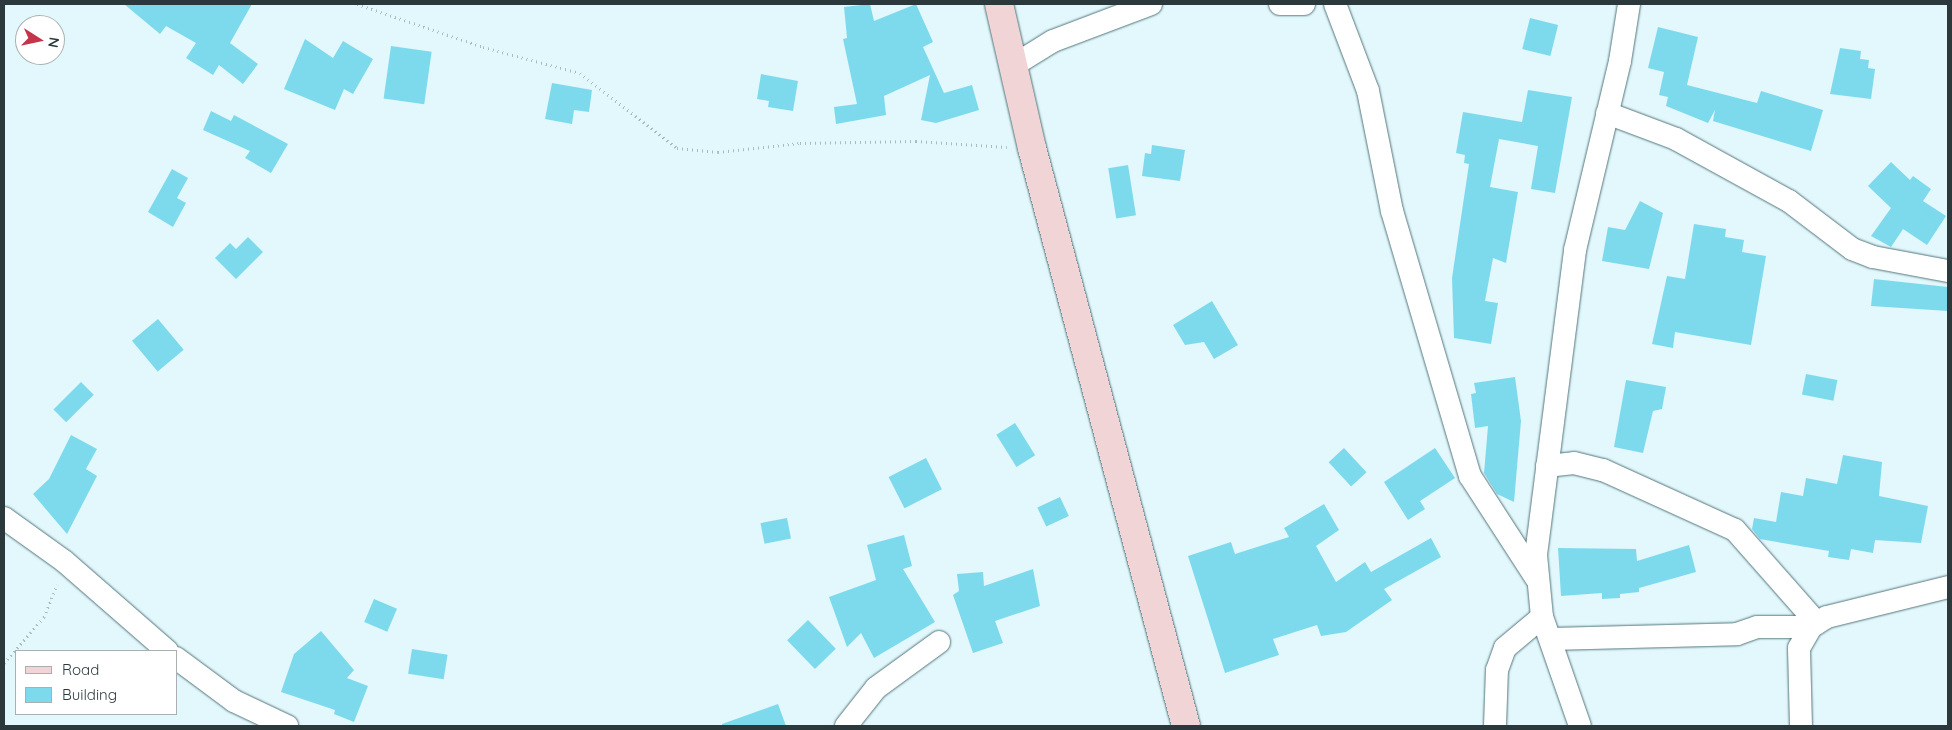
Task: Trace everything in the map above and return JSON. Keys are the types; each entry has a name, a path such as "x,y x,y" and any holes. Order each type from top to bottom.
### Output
{"main road":[{"path":"999,4 1011,67 1186,726"}],"street":[{"path":"1011,67 1053,41 1151,4"},
{"path":"1280,4 1304,4"},
{"path":"1335,4 1368,91 1392,211 1470,476 1536,580"},
{"path":"1580,726 1542,617 1536,580 1546,466 1575,250 1607,113 1629,4"},
{"path":"1607,113 1676,139 1790,201 1852,249 1873,257 1948,271"},
{"path":"1546,466 1574,463 1604,470 1734,530 1814,625"},
{"path":"4,518 64,561 166,650"},
{"path":"1551,639 1737,634 1757,628 1814,625 1948,587"},
{"path":"1495,726 1497,670 1505,648 1542,617"},
{"path":"1801,726 1799,648 1814,625"},
{"path":"846,726 876,688 939,642"},
{"path":"178,659 234,700 287,726"}],"path":[{"path":"357,4 484,47 580,73 677,148 718,152 800,143 916,141 1032,148"},
{"path":"15,650 44,617 64,561"},
{"path":"4,663 15,650"}],"building":[{"path":"124,4 252,4 230,43 258,64 243,84 219,65 213,75 186,58 196,43 166,26 160,34"},
{"path":"870,4 874,21 916,4 933,42 923,47 944,93 972,85 979,110 936,123 921,120 930,75 884,96 886,115 836,124 834,107 857,104 843,39 847,38 844,7"},
{"path":"1530,18 1558,25 1550,56 1522,49"},
{"path":"1658,27 1698,37 1687,85 1757,103 1761,91 1823,110 1811,151 1713,121 1715,110 1708,123 1666,106 1668,97 1659,95 1664,72 1648,68"},
{"path":"305,39 333,58 343,41 373,59 353,94 344,89 335,110 284,89"},
{"path":"391,46 432,52 424,104 384,98"},
{"path":"1840,48 1861,51 1860,59 1869,60 1868,68 1875,69 1871,99 1830,94"},
{"path":"761,74 798,81 793,111 768,107 769,101 757,99"},
{"path":"552,83 592,90 589,112 574,110 572,124 545,119"},
{"path":"1528,90 1572,97 1555,193 1531,189 1538,146 1499,139 1490,187 1518,192 1506,263 1493,258 1485,301 1498,303 1491,344 1454,338 1452,278 1469,164 1464,163 1465,155 1456,153 1463,112 1522,122"},
{"path":"211,111 231,121 234,115 288,144 271,173 245,158 250,151 203,130"},
{"path":"1152,145 1185,150 1180,181 1142,176 1145,153 1151,154"},
{"path":"1891,162 1910,180 1913,176 1931,189 1923,201 1946,216 1927,245 1903,229 1891,247 1871,236 1891,208 1868,186"},
{"path":"1128,165 1136,215 1116,219 1108,168"},
{"path":"172,169 188,178 177,198 186,203 173,227 148,212"},
{"path":"1640,201 1663,213 1649,269 1602,261 1608,227 1625,230"},
{"path":"1694,224 1726,229 1725,237 1744,240 1742,252 1766,256 1751,345 1675,332 1673,348 1652,344 1667,276 1685,279"},
{"path":"248,237 263,252 236,279 215,258 230,243 236,249"},
{"path":"1874,279 1948,287 1948,311 1871,306"},
{"path":"1212,301 1238,345 1214,359 1204,342 1185,345 1173,325"},
{"path":"158,319 184,350 158,371 132,341"},
{"path":"1806,374 1837,380 1833,401 1802,395"},
{"path":"1515,377 1521,421 1514,502 1497,494 1484,473 1488,426 1475,428 1471,394 1476,393 1474,383"},
{"path":"1626,380 1666,387 1662,409 1653,411 1643,453 1614,447"},
{"path":"81,382 94,395 66,422 53,410"},
{"path":"1015,423 1035,455 1016,467 996,435"},
{"path":"71,435 97,449 86,469 97,476 67,534 33,494 49,479"},
{"path":"1344,448 1367,472 1351,486 1329,462"},
{"path":"1435,448 1455,478 1420,501 1425,509 1408,520 1384,482"},
{"path":"1843,455 1882,462 1879,496 1928,506 1921,543 1875,540 1873,553 1851,549 1849,560 1828,557 1829,551 1760,539 1752,529 1754,518 1776,522 1781,492 1803,496 1806,478 1837,484"},
{"path":"926,458 942,489 904,508 889,477"},
{"path":"1060,497 1069,516 1046,527 1037,508"},
{"path":"1324,504 1339,530 1316,546 1336,582 1365,562 1371,572 1431,538 1441,557 1384,589 1392,600 1346,632 1321,636 1317,625 1273,639 1279,655 1225,673 1188,556 1231,542 1235,554 1289,537 1284,528"},
{"path":"787,518 791,539 765,544 760,523"},
{"path":"904,535 912,566 903,569 935,622 874,658 861,633 847,647 829,597 876,580 867,545"},
{"path":"1689,545 1696,572 1639,588 1639,592 1620,594 1620,598 1602,599 1602,593 1561,596 1558,548 1636,549 1637,561"},
{"path":"1033,569 1040,606 995,621 1003,643 973,653 953,595 959,591 957,574 983,572 984,586"},
{"path":"374,599 397,609 387,632 364,622"},
{"path":"808,620 836,649 815,669 787,640"},
{"path":"321,631 354,670 347,678 368,686 354,722 334,714 335,710 281,692 294,654"},
{"path":"412,649 448,655 444,679 408,674"},
{"path":"778,704 786,726 722,726 722,724"}]}
